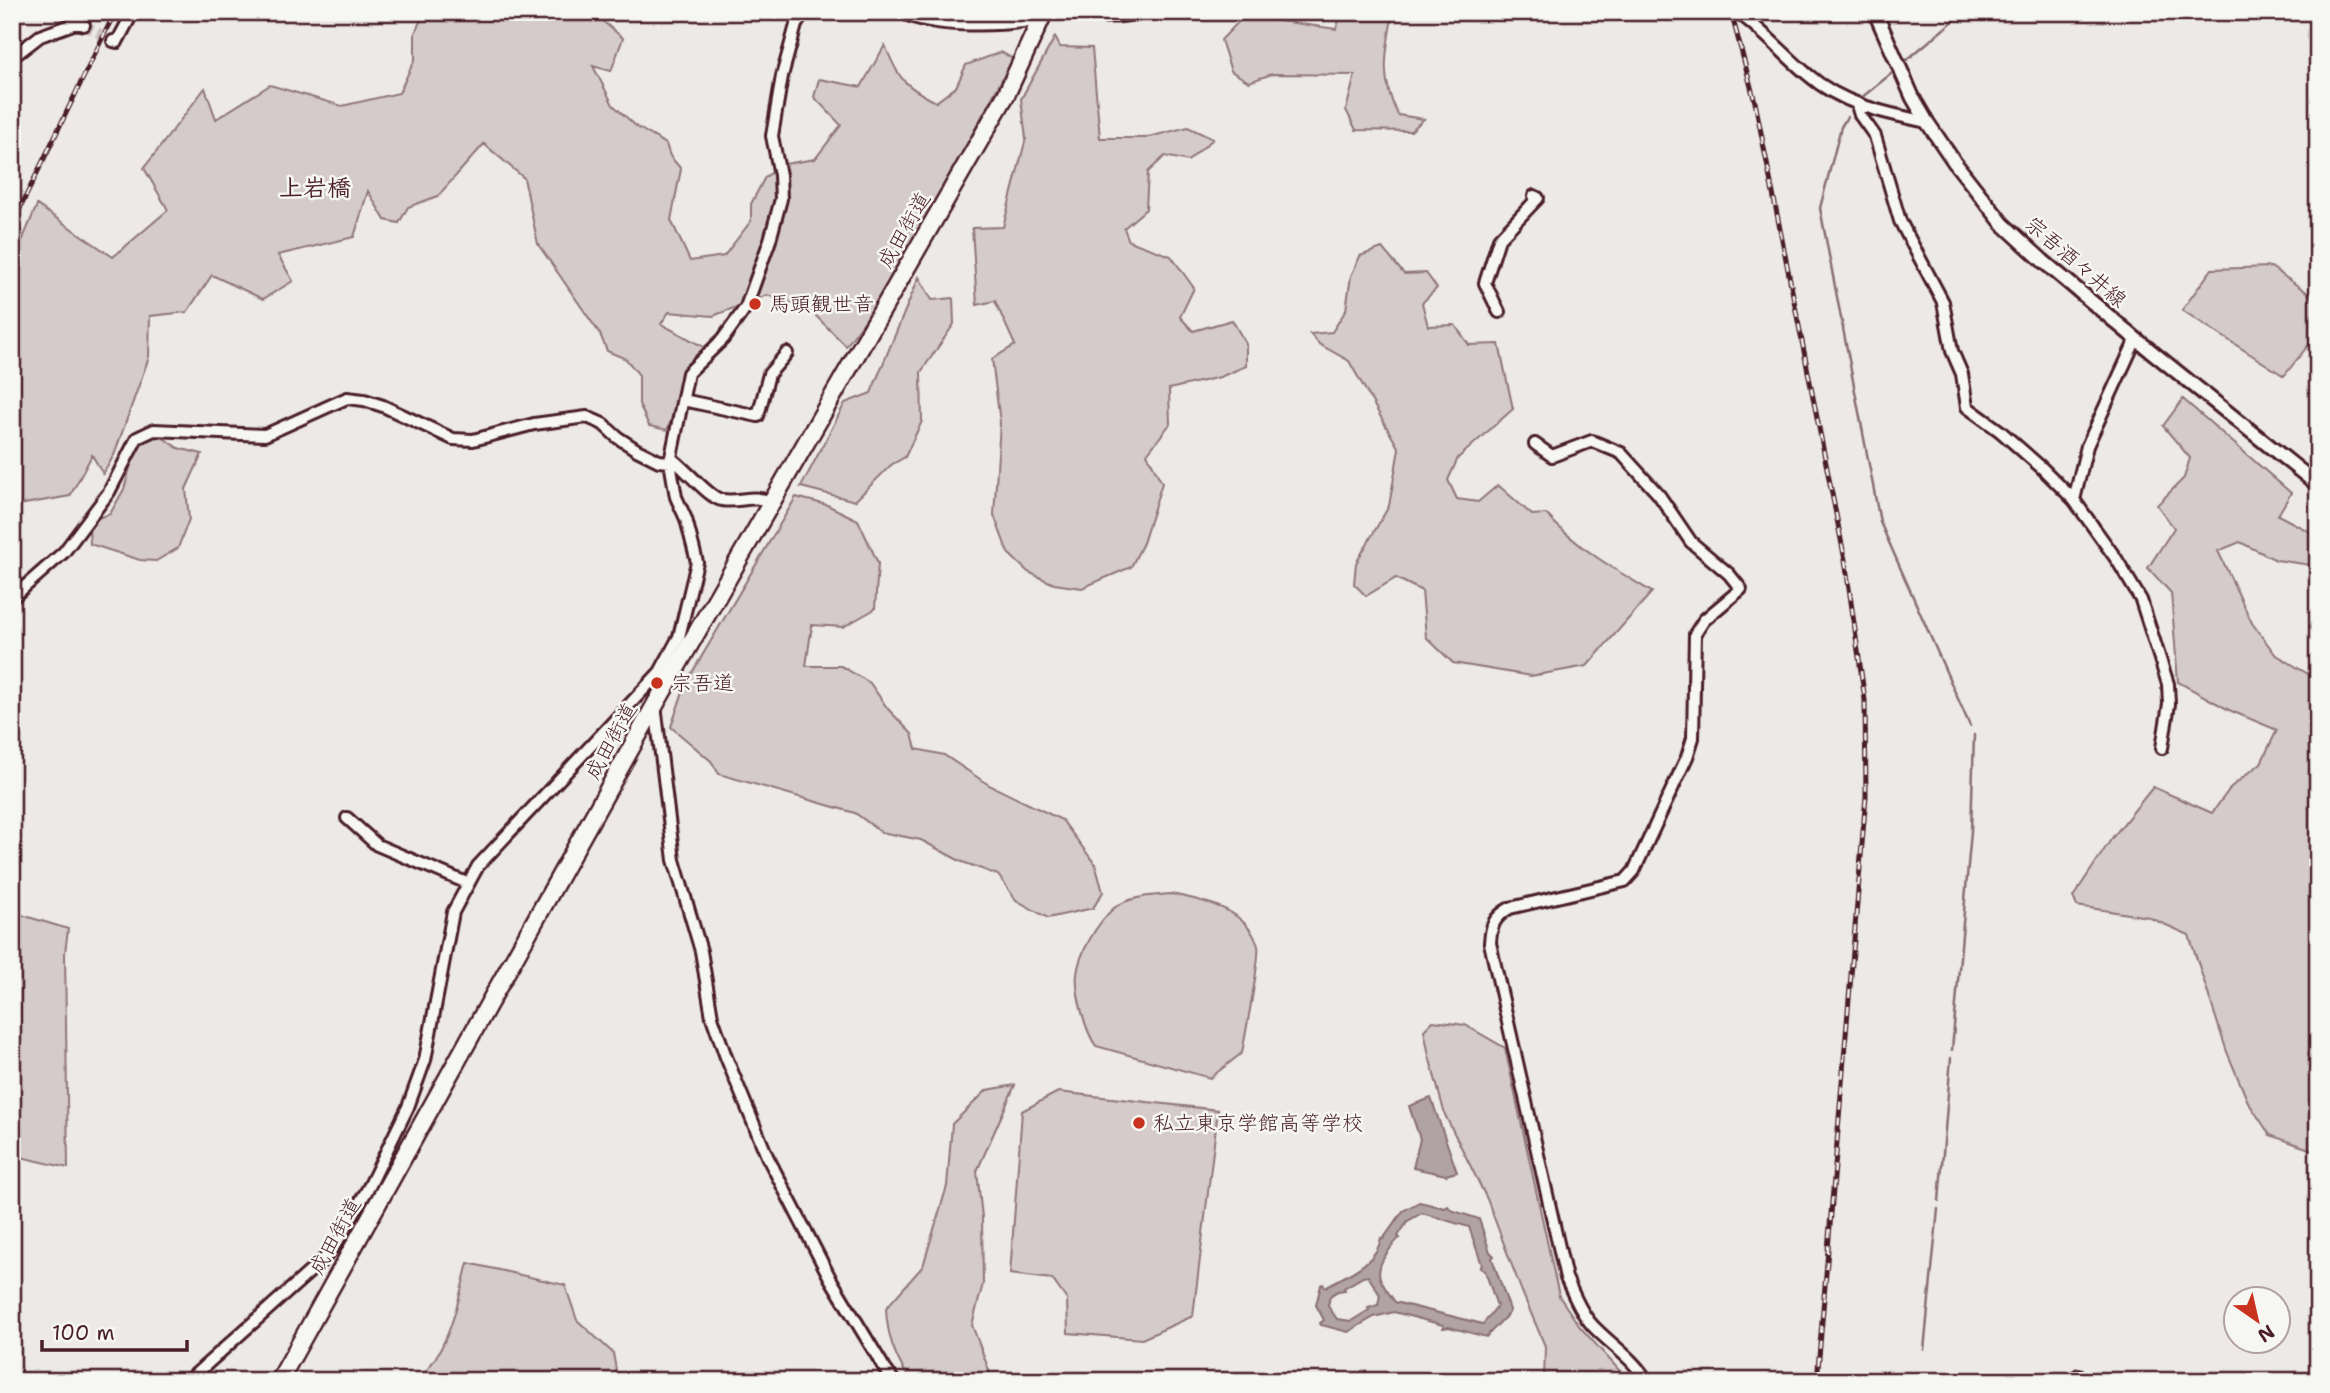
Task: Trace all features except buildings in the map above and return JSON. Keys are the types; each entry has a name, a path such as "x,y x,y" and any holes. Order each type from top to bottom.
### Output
{"highway":[{"name":"成田街道","path":"279,1381 655,705 663,679 772,503 1006,95 1041,16"}],"main road":[{"name":"宗吾酒々井線","path":"1875,12 1899,68 1927,122 2003,224 2136,339 2318,485"}],"street":[{"path":"12,53 18,52 40,36 80,24 81,12"},
{"path":"113,41 117,43 133,12"},
{"path":"188,1381 324,1259 370,1185 408,1107 425,1060 453,912 478,866 663,679 679,637 697,562 686,519 676,497 671,460 682,400 688,373 723,339 746,307 770,240 780,199 780,175 772,136 782,76 796,25 804,12"},
{"path":"901,12 934,22 1010,23 1041,16"},
{"path":"1086,12 1094,16 1114,18 1146,12"},
{"path":"1737,12 1808,75 1857,105 1927,122"},
{"path":"1857,105 1860,115 1875,136 1900,221 1943,302 1952,351 1962,374 1966,407 2000,431 2042,467 2074,500 2117,560 2141,600 2168,684 2169,704 2162,748"},
{"path":"1499,312 1485,284 1499,239 1538,198 1534,197"},
{"path":"2074,500 2087,446 2136,339"},
{"path":"682,400 758,416 769,374 787,353"},
{"path":"12,598 64,551 109,492 137,438 154,430 265,435 347,398 383,406 453,439 473,440 534,424 587,417 603,424 637,450 659,461 671,460 685,468 706,492 721,500 760,497 772,503"},
{"path":"1535,444 1552,456 1592,441 1621,453 1659,495 1691,542 1741,589 1704,620 1695,634 1693,738 1688,757 1634,871 1625,881 1510,908 1496,916 1490,928 1490,943 1566,1278 1579,1306 1592,1325 1638,1367 1647,1381"},
{"path":"655,705 674,860 701,951 712,1017 726,1057 767,1156 830,1278 884,1369 894,1381"},
{"path":"347,818 377,845 467,883"}],"shaded area":[{"path":"424,12 606,12 600,19 623,38 611,71 593,66 613,105 637,127 666,144 670,156 681,169 671,220 690,261 724,256 751,221 751,204 765,177 785,164 815,159 841,125 814,97 819,79 861,87 885,45 903,80 936,102 956,87 966,65 1001,52 1013,59 889,288 846,346 809,309 767,295 713,316 669,312 661,324 704,347 667,430 649,426 639,404 639,375 626,359 607,351 600,334 538,244 524,178 484,144 438,196 408,207 399,223 385,220 368,191 354,237 278,255 293,281 263,299 212,275 187,312 150,316 149,357 114,455 103,474 92,455 70,496 19,505 12,517 12,265 37,205 113,257 168,210 144,168 205,88 216,119 270,85 342,106 399,93 415,59 415,33"},
{"path":"1342,12 1393,12 1386,52 1386,76 1398,115 1424,119 1411,131 1356,130 1346,110 1355,75 1272,74 1249,82 1231,71 1221,40 1244,16 1336,29"},
{"path":"1055,37 1060,47 1092,48 1100,138 1145,138 1188,127 1213,139 1188,161 1165,156 1148,172 1146,209 1124,228 1129,241 1171,256 1194,288 1180,317 1193,331 1232,320 1246,344 1246,366 1220,377 1169,389 1170,424 1147,454 1162,483 1143,543 1131,567 1082,588 1054,584 1028,572 1008,553 994,515 1000,423 992,359 1015,345 995,301 977,305 972,228 1003,227 1026,138 1021,99"},
{"path":"1382,248 1404,274 1426,273 1437,288 1422,303 1428,326 1455,325 1469,345 1499,344 1513,409 1458,458 1448,480 1457,499 1478,502 1498,485 1532,515 1546,514 1583,547 1652,592 1587,666 1531,676 1453,663 1426,637 1422,591 1396,578 1366,596 1354,584 1356,563 1389,506 1399,449 1349,361 1319,344 1310,334 1332,332 1346,310 1351,276 1360,256"},
{"path":"2271,267 2318,300 2318,333 2284,376 2182,310 2212,269"},
{"path":"919,277 932,300 953,298 954,324 921,372 922,421 905,457 891,465 855,501 801,487 845,403 871,393"},
{"path":"2183,399 2291,493 2278,515 2318,536 2318,566 2276,560 2240,542 2218,551 2252,623 2275,654 2318,680 2318,1029 2308,1054 2318,1070 2318,1152 2270,1135 2248,1102 2227,1052 2189,935 2148,917 2077,906 2073,897 2112,838 2153,787 2212,813 2231,787 2261,763 2277,730 2229,710 2178,682 2171,593 2148,568 2174,528 2157,505 2184,478 2190,458 2163,426"},
{"path":"159,435 178,448 202,454 186,489 189,519 178,548 156,561 140,560 90,544 89,528 98,518 110,514 124,489 137,443"},
{"path":"796,497 827,505 858,520 878,563 875,609 843,627 812,625 806,666 841,666 870,683 888,709 912,734 916,749 944,755 989,785 1062,820 1095,864 1103,892 1093,908 1048,918 1016,900 998,875 960,861 921,840 881,832 855,813 719,774 711,761 671,727 686,683"},
{"path":"1171,894 1223,908 1244,923 1258,946 1242,1053 1210,1078 1096,1046 1088,1031 1079,1001 1077,974 1081,957 1090,938 1108,914 1127,901"},
{"path":"12,912 68,929 65,953 68,1168 12,1155"},
{"path":"1433,1021 1465,1025 1505,1048 1559,1296 1580,1327 1629,1381 1544,1381 1545,1346 1487,1199 1445,1115 1424,1030"},
{"path":"1015,1085 977,1171 982,1217 983,1284 972,1325 993,1381 911,1381 893,1346 886,1308 923,1266 947,1186 952,1124 987,1090"},
{"path":"1058,1092 1218,1110 1193,1316 1142,1339 1068,1333 1067,1300 1052,1279 1010,1274 1022,1111"},
{"path":"1431,1098 1457,1172 1446,1175 1413,1168 1420,1139 1409,1106"},
{"path":"1419,1202 1445,1208 1448,1206 1451,1210 1479,1219 1490,1252 1494,1256 1492,1258 1510,1310 1486,1337 1449,1327 1443,1328 1443,1325 1394,1312 1374,1317 1348,1332 1321,1325 1324,1320 1316,1305 1321,1285 1325,1287 1367,1262 1374,1255 1381,1238 1383,1239 1403,1211","holes":["1422,1213 1469,1227 1482,1265 1480,1268 1485,1271 1497,1306 1483,1324 1395,1302 1383,1285 1379,1275 1381,1263 1400,1238 1398,1236 1408,1221","1368,1276 1380,1295 1378,1305 1368,1308 1369,1310 1351,1321 1337,1319 1328,1306 1330,1296"]},
{"path":"468,1263 565,1285 577,1320 613,1353 618,1381 417,1381 445,1341"}],"waterway":[{"path":"1902,64 1964,12"},
{"path":"1861,98 1897,69"},
{"path":"1847,117 1841,127 1820,208 1880,522 1970,726"},
{"path":"1952,1050 1971,831 1974,735"},
{"path":"1939,1201 1951,1058"},
{"path":"1924,1350 1938,1209"}],"tunnel":[{"path":"84,25 113,41"}],"railway":[{"path":"12,225 115,12"},
{"path":"1731,12 1755,102 1845,560 1865,700 1866,796 1817,1381"}],"place":[{"name":"馬頭観世音","path":"755,304"},
{"name":"宗吾道","path":"657,683"},
{"name":"私立東京学館高等学校","path":"1139,1123"}],"district":[{"name":"上岩橋","path":"315,188"}]}
